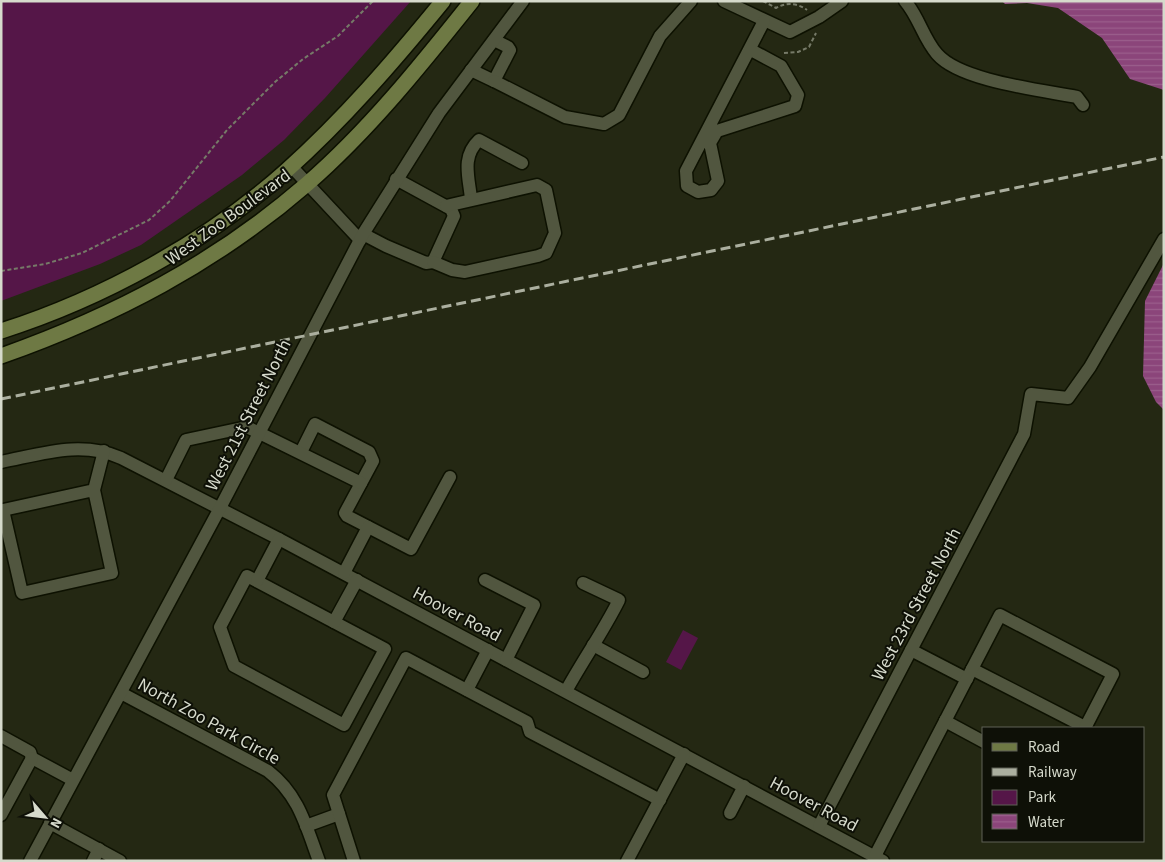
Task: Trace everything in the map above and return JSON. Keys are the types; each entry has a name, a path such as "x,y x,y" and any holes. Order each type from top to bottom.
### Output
{"main road":[{"name":"West Zoo Boulevard","path":"1,331 67,306 142,270 200,236 291,166 360,100 443,1"},
{"name":"West Zoo Boulevard","path":"1,356 81,325 160,288 255,225 307,184 361,132 422,64 472,1"}],"street":[{"name":"West 21st Street North","path":"30,861 220,508 361,237 396,179 471,70 523,1"},
{"path":"471,70 565,117 604,124 614,120 619,115 660,36 691,1"},
{"path":"724,1 790,32 819,17 842,1"},
{"path":"906,1 929,44 948,64 973,75 1077,97 1083,105"},
{"path":"751,50 781,66 798,94 795,106 717,131 710,143 718,181 711,190 698,192 687,186 686,171 751,50 764,21"},
{"path":"494,40 510,50 494,81"},
{"path":"471,198 466,162 468,155 479,140 522,163"},
{"path":"291,166 361,237 452,270 465,272 546,253 552,245 555,233 546,190 542,186 537,185 471,198 446,206"},
{"path":"396,179 451,209 454,216 433,262"},
{"name":"West 23rd Street North","path":"819,826 1024,434 1031,394 1068,398 1090,368 1164,238"},
{"path":"301,452 315,424 369,452 373,461 345,513 347,516 412,549 450,477"},
{"path":"166,480 186,440 247,427 361,483"},
{"name":"Hoover Road","path":"1,462 66,449 81,448 104,451 166,480 344,573 879,858"},
{"path":"94,490 2,510 22,593 112,573 94,490 104,451"},
{"path":"344,573 368,527"},
{"path":"257,581 279,539"},
{"path":"247,576 257,581 385,649 344,725 234,666 220,627 247,576"},
{"path":"334,622 357,580"},
{"path":"485,580 534,605 506,660"},
{"path":"566,691 619,600 584,583"},
{"path":"879,858 945,721 1000,615 1113,674 1086,727"},
{"path":"593,645 643,672"},
{"path":"467,690 488,650"},
{"path":"911,650 969,674 1083,727"},
{"path":"354,861 333,794 406,658 527,722 530,732 660,800"},
{"name":"North Zoo Park Circle","path":"121,693 268,771 283,783 297,803 319,861"},
{"path":"945,721 982,741"},
{"path":"1,736 30,752 32,758 73,780"},
{"path":"627,861 684,754"},
{"path":"1,815 32,758"},
{"path":"730,812 744,786"},
{"path":"306,826 339,814"},
{"path":"50,823 120,861"},
{"path":"92,861 99,849"}],"path":[{"path":"1,271 46,264 82,253 149,220 170,201 227,130 275,82 303,59 338,36 373,1"}],"green space":[{"path":"1,1 411,1 325,98 284,140 242,175 141,245 100,264 1,301"},
{"path":"683,630 698,638 681,670 666,662"}],"water":[{"path":"1002,1 1164,1 1164,90 1130,79 1102,38 1058,8 1027,3 1005,4"},
{"path":"1164,263 1164,410 1156,402 1143,376 1145,301"}],"railway":[{"path":"1,399 1164,157"}]}
